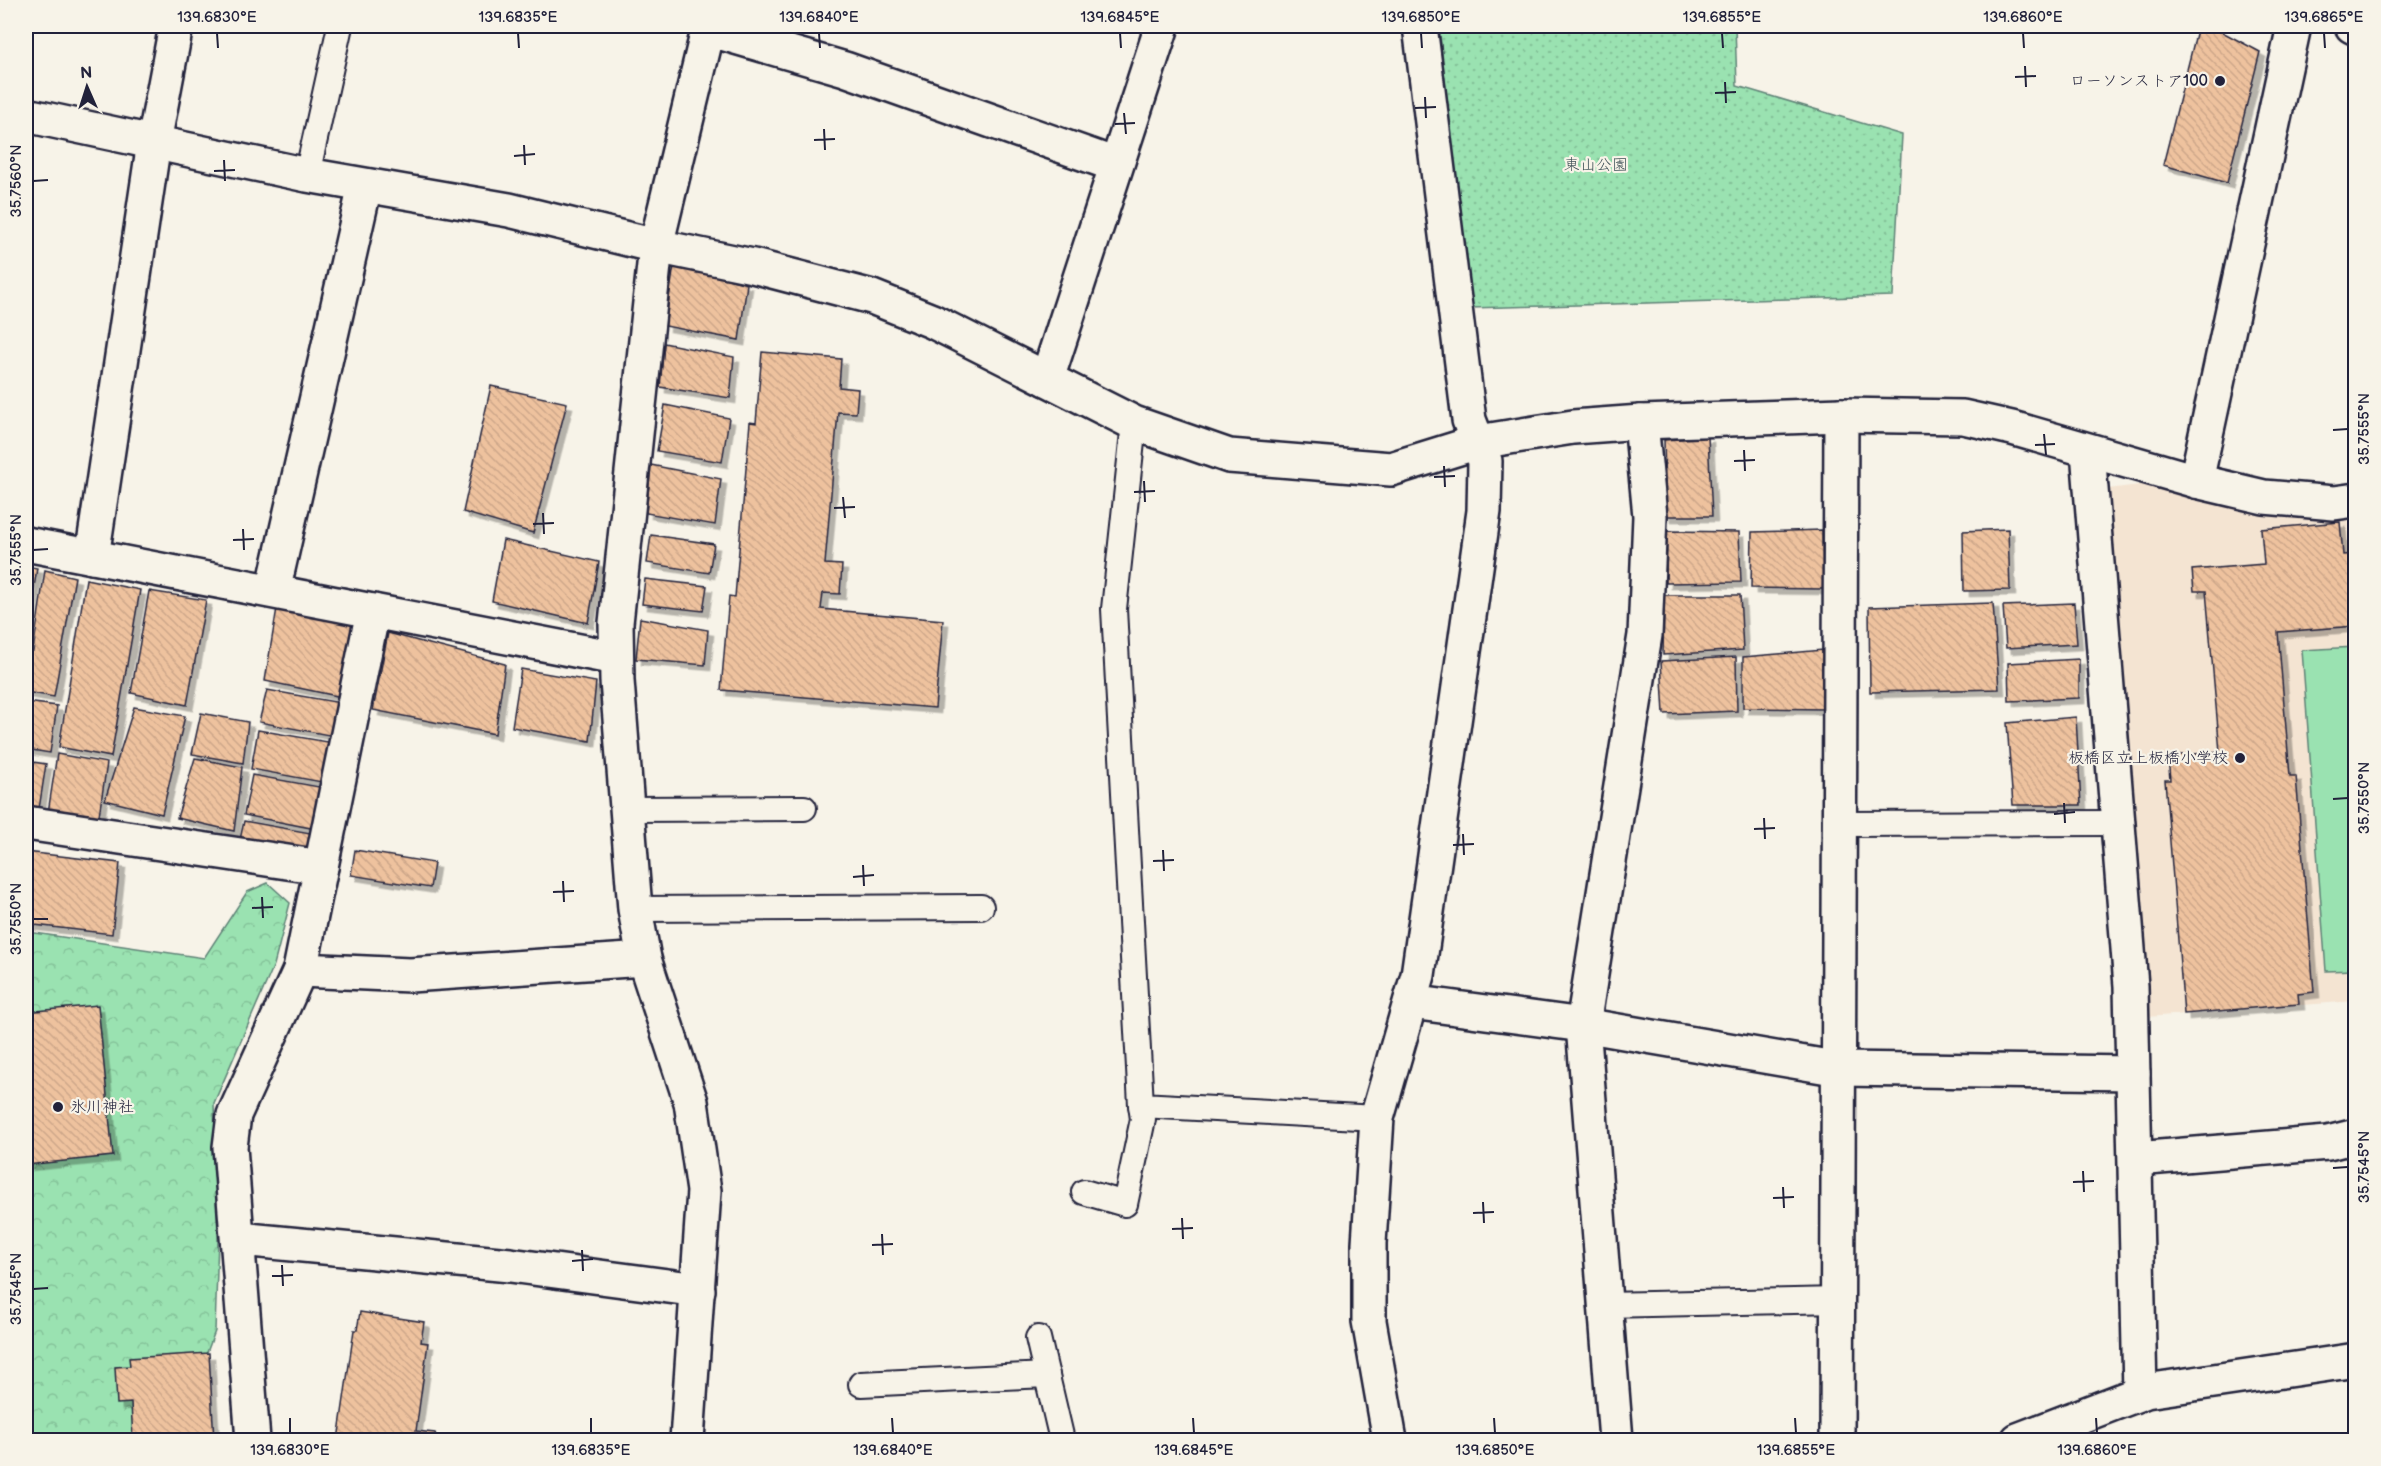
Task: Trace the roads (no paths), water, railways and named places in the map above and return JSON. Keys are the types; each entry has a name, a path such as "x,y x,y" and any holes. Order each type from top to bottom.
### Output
{"street":[{"path":"92,557 153,142 176,26"},
{"path":"1047,379 1162,26"},
{"path":"1390,1440 1369,1322 1368,1243 1377,1118 1411,1002 1431,893 1484,511 1485,461 1469,420 1420,26"},
{"path":"2196,481 2294,26"},
{"path":"687,1440 704,1191 691,1102 644,959 635,909 616,658 616,623 656,246 709,27 845,69 1116,165"},
{"path":"26,116 307,175 509,210 656,246 753,266 872,297 932,321 1134,423 1228,456 1391,469 1478,442 1573,427 1641,422 1841,415 1963,417 2012,428 2196,481 2264,497 2334,503 2355,500"},
{"path":"273,591 365,186"},
{"path":"1837,1440 1841,415"},
{"path":"1616,1440 1583,1025 1645,635 1650,516 1641,422"},
{"path":"2088,451 2131,986 2140,1393"},
{"path":"26,544 616,658"},
{"path":"253,1440 230,1147 234,1115 300,970 373,611"},
{"path":"26,823 321,867"},
{"path":"300,970 410,975 644,959"},
{"path":"1411,1002 1583,1025 1840,1069 2133,1073"},
{"path":"2136,1159 2328,1143 2355,1136"},
{"path":"239,1239 510,1265 698,1290"},
{"path":"2018,1440 2140,1393 2355,1360"}],"lane":[{"path":"307,175 340,26"},
{"path":"1084,1192 1125,1204 1143,1119 1114,609 1134,423"},
{"path":"629,809 804,808"},
{"path":"1840,824 2118,823"},
{"path":"635,909 981,907"},
{"path":"1141,1105 1377,1118"},
{"path":"1605,1305 1839,1300"},
{"path":"1038,1338 1062,1440"},
{"path":"861,1384 1047,1375"}],"place":[{"name":"ローソンストア100","path":"2220,81"},
{"name":"板橋区立上板橋小学校","path":"2240,758"},
{"name":"氷川神社","path":"58,1107"}],"park label":[{"name":"東山公園","path":"1596,165"}]}
